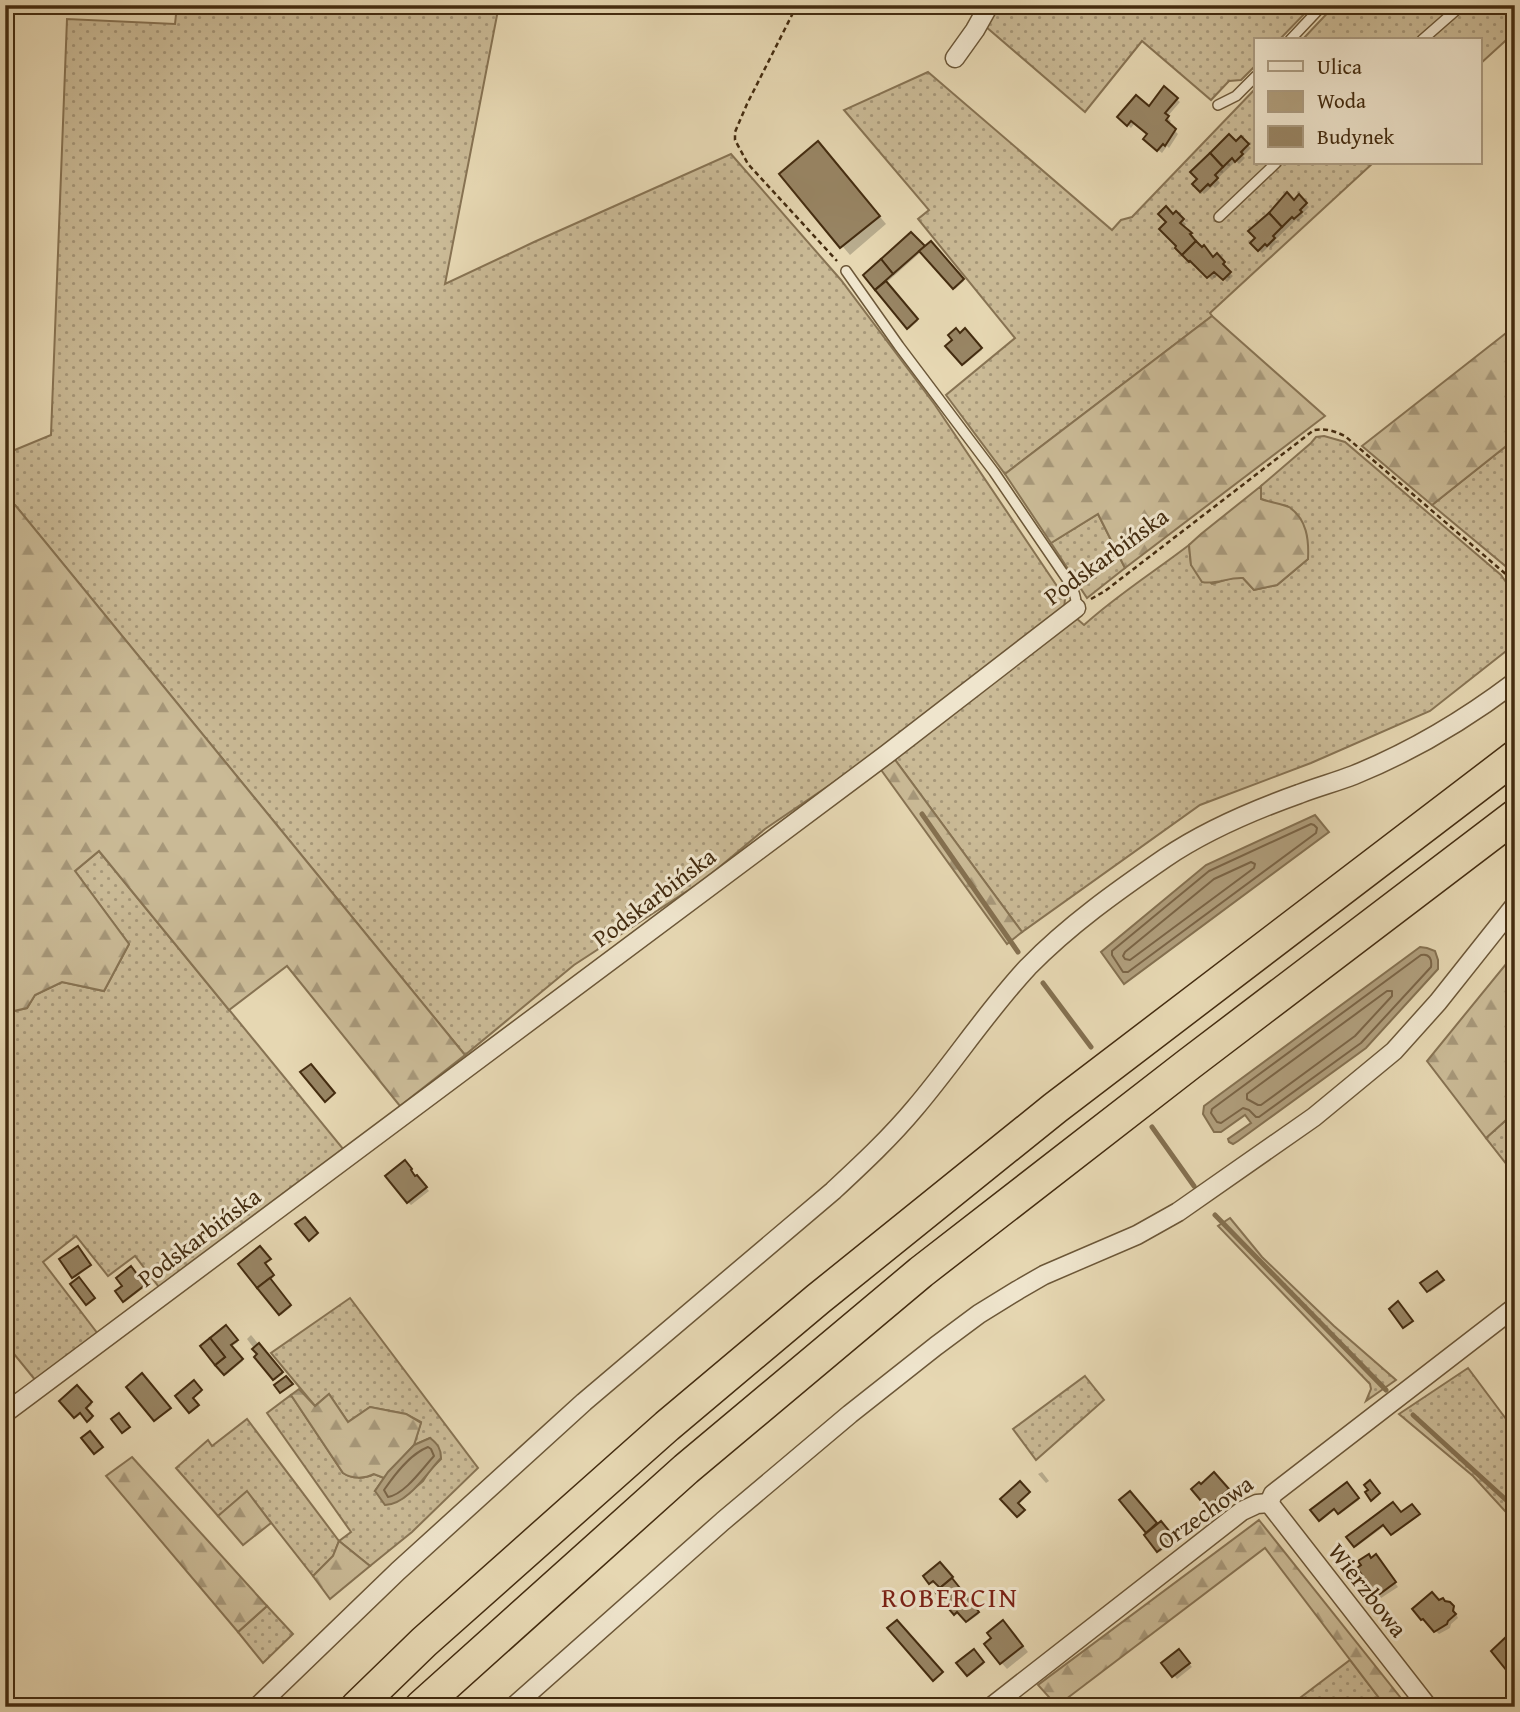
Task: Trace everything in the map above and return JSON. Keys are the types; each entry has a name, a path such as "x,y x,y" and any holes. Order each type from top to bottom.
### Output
{"highway":[{"path":"357,1707 424,1642 667,1426 818,1299 1055,1108 1515,757"},
{"path":"421,1707 686,1469 921,1272 1515,816"}],"street":[{"path":"955,58 989,5"},
{"name":"Podskarbińska","path":"5,1413 887,754 1076,608"},
{"path":"257,1707 398,1571 583,1402 865,1161 915,1109 1002,996 1047,948 1079,920 1168,856 1259,809 1353,776 1394,758 1474,712 1515,682"},
{"path":"513,1707 723,1521 850,1414 979,1314 1044,1275 1137,1236 1178,1212 1314,1117 1394,1051 1438,1002 1515,905"},
{"name":"Orzechowa","path":"991,1707 1242,1511 1257,1504 1269,1503 1273,1494 1515,1307"},
{"name":"Wierzbowa","path":"1269,1503 1428,1707"}],"lane":[{"path":"1292,38 1323,5"},
{"path":"1424,38 1462,5"},
{"path":"1218,106 1236,96 1254,78"},
{"path":"1219,217 1275,164"},
{"path":"846,271 994,471 1074,591 1076,608"}],"path":[{"path":"797,5 747,104 735,132 735,140 748,164 846,271"},
{"name":"Podskarbińska","path":"1076,608 1105,591 1314,430 1321,429 1332,430 1345,436 1515,582"}],"green space":[{"path":"177,5 499,5 445,284 731,154 841,280 935,405 1065,598 1064,611 896,740 765,829 704,880 574,965 465,1055 15,505 5,500 5,454 51,435 67,19 175,24"},
{"path":"997,5 1313,5 1281,38 1254,38 1254,67 1241,80 1229,81 1211,100 1142,41 1085,112 985,26"},
{"path":"1335,5 1515,5 1515,32 1482,62 1482,38 1304,38"},
{"path":"928,72 1112,230 1121,220 1132,217 1254,90 1254,164 1372,164 1210,313 1212,316 1005,474 946,395 1015,338 918,219 929,210 844,110"},
{"path":"1212,316 1325,416 1125,568 1098,514 1051,543 1005,474"},
{"path":"1515,326 1515,439 1432,505 1362,446"},
{"path":"1324,436 1345,442 1501,575 1515,595 1515,644 1430,711 1311,763 1200,805 1022,932 893,757 1075,617 1084,625 1189,545 1191,565 1212,584 1243,578 1254,590 1277,585 1308,559 1287,506 1261,499 1261,486 1316,437"},
{"path":"1515,439 1515,574 1432,505"},
{"path":"1261,486 1261,499 1289,507 1300,518 1307,537 1308,559 1277,585 1254,590 1243,578 1202,582 1191,565 1189,545"},
{"path":"5,500 15,505 465,1055 400,1106 287,966 229,1010 99,851 75,871 129,944 104,991 62,982 35,995 27,1008 5,1013"},
{"path":"1098,514 1125,568 1087,598 1051,543"},
{"path":"893,757 1022,932 1007,944 879,767"},
{"path":"99,851 344,1150 159,1287 135,1256 108,1276 76,1236 43,1262 98,1334 36,1381 5,1343 5,1013 27,1008 35,995 62,982 104,991 129,944 75,871"},
{"path":"1515,953 1515,1112 1486,1138 1427,1061"},
{"path":"1515,1112 1515,1175 1486,1138"},
{"path":"1230,1218 1262,1257 1334,1326 1396,1380 1366,1401 1371,1389 1370,1384 1218,1226"},
{"path":"350,1298 478,1468 412,1532 370,1566 339,1541 351,1532 267,1413 291,1395 343,1473 354,1477 374,1474 384,1478 375,1491 403,1498 423,1481 441,1459 430,1438 414,1445 421,1422 406,1414 370,1407 348,1422 329,1394 315,1406 271,1353"},
{"path":"1468,1368 1515,1431 1515,1522 1473,1476 1399,1414"},
{"path":"1085,1376 1104,1400 1036,1460 1013,1429"},
{"path":"299,1389 315,1406 329,1394 348,1422 370,1407 406,1414 421,1423 414,1445 384,1478 374,1474 358,1478 347,1475 343,1473 291,1395"},
{"path":"247,1419 339,1541 333,1556 313,1576 247,1492 218,1516 176,1468 208,1440 212,1446"},
{"path":"132,1457 267,1606 238,1632 106,1476"},
{"path":"247,1491 271,1523 243,1545 218,1516"},
{"path":"1259,1520 1408,1707 1386,1707 1265,1548 1057,1706 1038,1685"},
{"path":"339,1541 370,1566 330,1599 313,1576 333,1556"},
{"path":"267,1606 293,1634 263,1663 238,1632"},
{"path":"1350,1660 1386,1707 1288,1707"}],"water":[{"path":"1315,815 1329,832 1124,984 1101,952 1206,865"},
{"path":"1420,947 1435,951 1438,969 1366,1048 1233,1144 1228,1139 1251,1123 1245,1115 1221,1132 1214,1132 1203,1114 1204,1106"},
{"path":"430,1438 438,1447 441,1458 409,1494 393,1504 385,1505 375,1491 388,1472 414,1445"}],"building":[{"path":"1164,86 1178,98 1165,113 1169,116 1166,120 1176,129 1165,146 1163,144 1157,151 1143,139 1147,134 1131,121 1127,126 1117,117 1136,95 1149,106"},
{"path":"1229,134 1236,141 1241,136 1249,144 1235,162 1232,158 1223,167 1210,153"},
{"path":"818,141 880,216 840,248 779,174"},
{"path":"1210,153 1223,167 1215,175 1218,178 1200,192 1192,184 1197,179 1190,172"},
{"path":"1287,192 1294,200 1299,194 1307,203 1300,210 1302,212 1282,227 1269,213"},
{"path":"1166,206 1173,214 1176,211 1184,219 1180,223 1192,233 1190,234 1196,241 1182,255 1159,229 1166,222 1158,214"},
{"path":"1269,213 1282,227 1267,246 1265,244 1258,251 1250,243 1255,238 1248,231"},
{"path":"911,232 925,246 893,274 881,259"},
{"path":"931,241 964,279 953,289 919,251"},
{"path":"1196,241 1202,247 1204,245 1213,257 1217,253 1225,262 1223,264 1231,272 1223,280 1214,272 1207,278 1182,255"},
{"path":"881,259 893,274 875,290 863,275"},
{"path":"886,281 918,319 907,329 875,290"},
{"path":"956,328 960,333 965,328 982,348 962,365 945,346 952,340 948,335"},
{"path":"311,1064 335,1093 325,1102 300,1072"},
{"path":"405,1160 415,1176 427,1187 407,1203 385,1176"},
{"path":"305,1217 318,1233 309,1241 295,1224"},
{"path":"78,1246 91,1265 72,1278 59,1259"},
{"path":"260,1246 271,1259 265,1263 274,1275 257,1288 238,1264"},
{"path":"131,1266 145,1285 123,1302 115,1291 122,1286 116,1278"},
{"path":"1437,1271 1444,1280 1427,1292 1420,1283"},
{"path":"79,1277 95,1298 86,1305 70,1284"},
{"path":"270,1278 291,1305 279,1315 257,1288"},
{"path":"1398,1301 1413,1321 1403,1328 1389,1309"},
{"path":"226,1325 238,1340 231,1345 243,1359 224,1375 215,1365 225,1357 210,1338"},
{"path":"210,1338 225,1357 215,1365 200,1346"},
{"path":"259,1343 283,1372 273,1380 254,1357 257,1354 252,1349"},
{"path":"142,1373 171,1408 154,1421 126,1387"},
{"path":"286,1376 293,1384 280,1393 274,1385"},
{"path":"194,1380 202,1390 193,1398 199,1405 189,1413 175,1396"},
{"path":"77,1385 92,1402 86,1408 93,1416 87,1422 80,1413 74,1418 59,1401"},
{"path":"119,1413 130,1427 122,1433 111,1419"},
{"path":"90,1431 103,1447 94,1454 81,1438"},
{"path":"1214,1472 1229,1489 1207,1508 1191,1489"},
{"path":"1370,1480 1380,1493 1371,1501 1364,1485"},
{"path":"1020,1481 1030,1492 1018,1503 1025,1510 1017,1517 1000,1499"},
{"path":"1347,1482 1359,1498 1338,1514 1334,1509 1319,1521 1310,1510"},
{"path":"1130,1491 1157,1523 1146,1533 1119,1500"},
{"path":"1393,1502 1401,1512 1412,1504 1420,1514 1391,1535 1383,1525 1354,1547 1346,1537"},
{"path":"1161,1521 1175,1538 1157,1552 1144,1535"},
{"path":"1369,1554 1371,1558 1376,1554 1396,1582 1377,1596 1357,1568 1361,1565 1358,1561"},
{"path":"940,1562 953,1577 940,1588 933,1581 929,1584 923,1576"},
{"path":"952,1578 979,1612 966,1622 957,1612 954,1615 948,1608 952,1605 947,1599 943,1602 935,1592"},
{"path":"1432,1592 1439,1600 1443,1598 1450,1602 1456,1614 1434,1632 1412,1609"},
{"path":"897,1620 943,1672 933,1681 887,1628"},
{"path":"1003,1620 1023,1646 1000,1664 984,1644 991,1638 987,1633"},
{"path":"1507,1636 1515,1645 1515,1668 1511,1667 1507,1671 1491,1651"},
{"path":"974,1649 984,1662 967,1676 956,1663"},
{"path":"1179,1649 1190,1663 1172,1677 1161,1663"}],"waterway":[{"path":"922,814 1018,952"},
{"path":"1043,983 1091,1047"},
{"path":"1152,1127 1194,1186"},
{"path":"1215,1215 1386,1390"},
{"path":"1413,1415 1515,1508"}],"district":[{"name":"ROBERCIN","path":"950,1596"}]}
